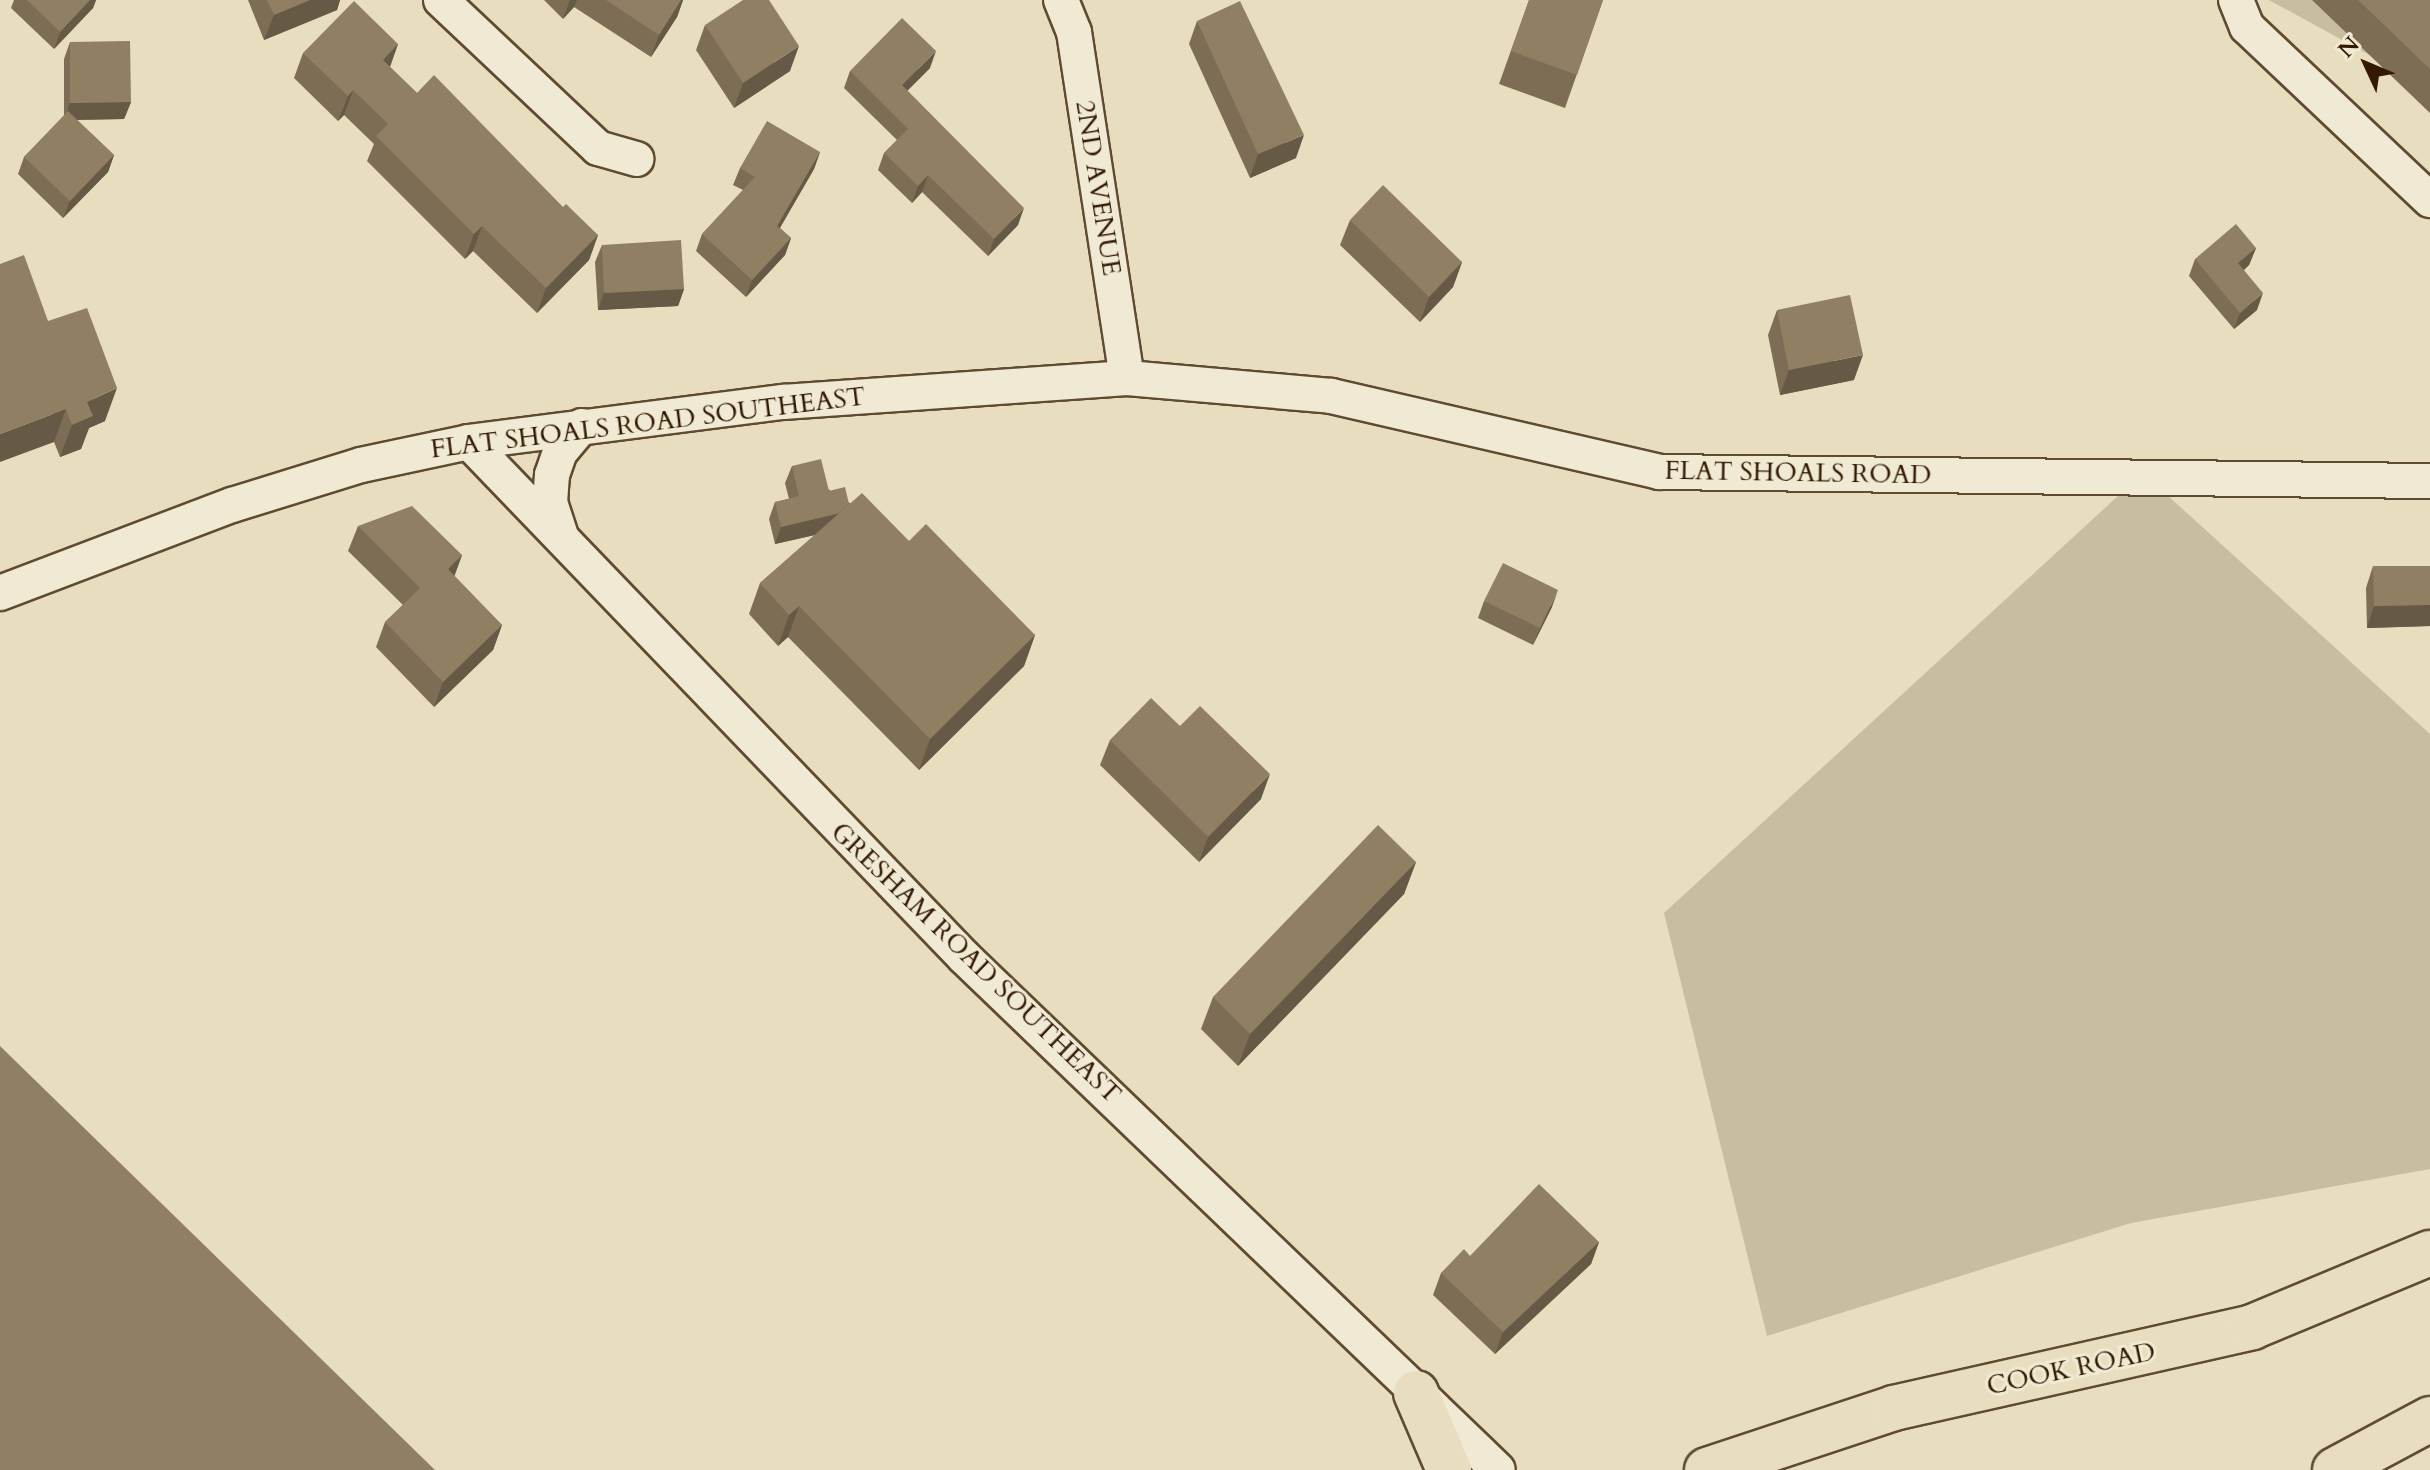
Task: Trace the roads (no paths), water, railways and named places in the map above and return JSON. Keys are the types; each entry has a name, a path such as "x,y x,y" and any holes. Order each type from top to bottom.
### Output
{"main road":[{"name":"COOK ROAD","path":"1707,1470 1894,1408 2252,1327 2430,1253"},
{"path":"1416,1393 1449,1470"},
{"path":"2335,1470 2430,1419"}],"street":[{"path":"441,0 598,148 636,159"},
{"name":"2ND AVENUE","path":"1061,0 1074,32 1127,378"},
{"path":"2236,0 2247,27 2430,200"},
{"name":"FLAT SHOALS ROAD SOUTHEAST","path":"0,593 232,505 361,465 469,442 582,426 891,392 1127,378"},
{"name":"FLAT SHOALS ROAD","path":"1127,378 1331,396 1659,472 2430,481"},
{"path":"562,541 550,503 552,475 560,452 582,426"},
{"name":"GRESHAM ROAD SOUTHEAST","path":"469,442 964,957 1498,1470"}]}
